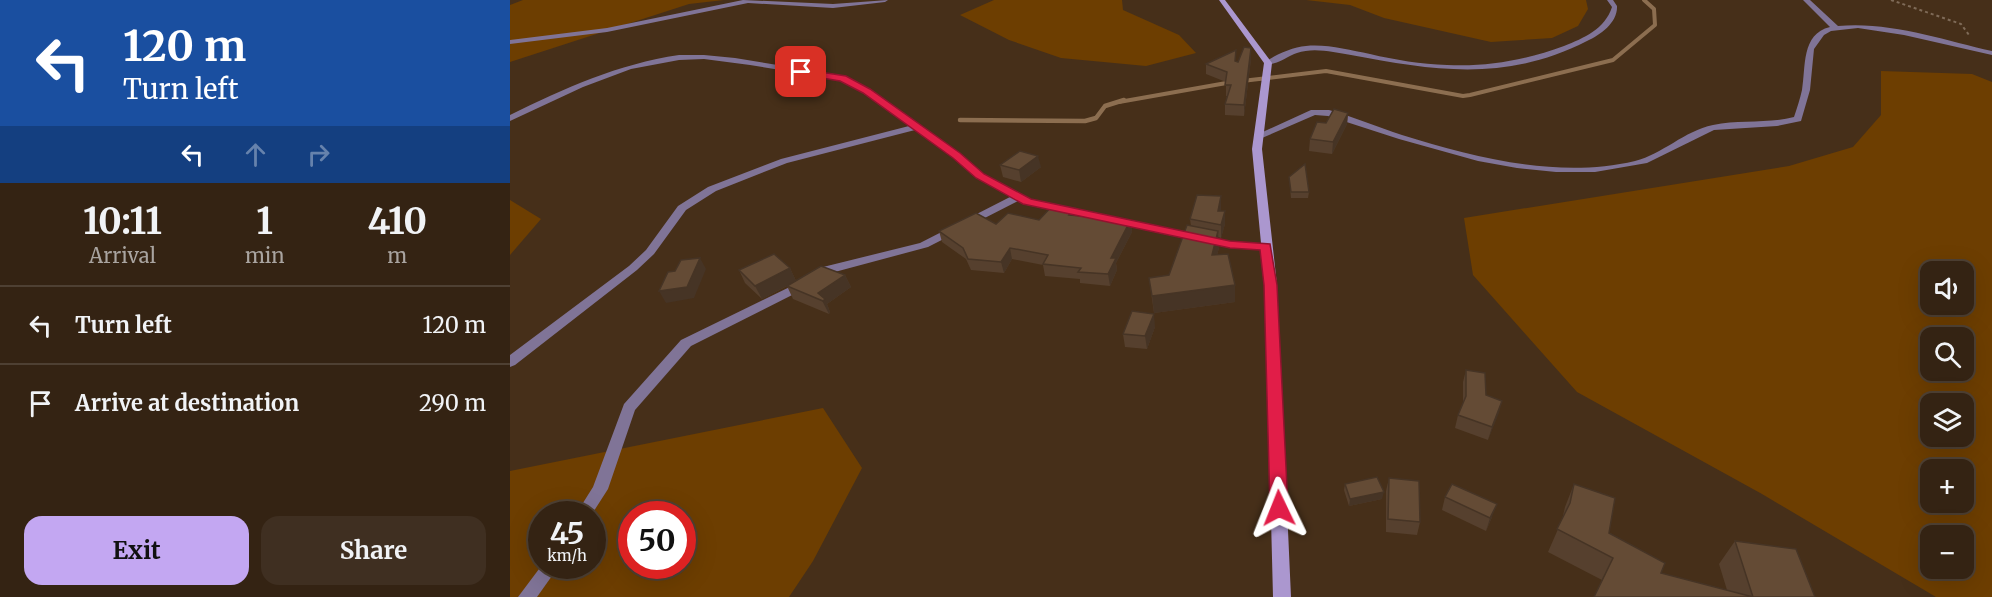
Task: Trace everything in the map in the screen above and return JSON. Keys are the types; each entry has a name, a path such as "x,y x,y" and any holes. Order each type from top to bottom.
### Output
{"main road":[{"path":"1222,0 1268,63 1257,150 1271,285 1282,597"}],"street":[{"path":"510,42 607,30 748,1 833,6 885,0"},
{"path":"1268,63 1303,48 1339,51 1437,67 1470,69 1509,66 1537,60 1585,40 1606,26 1614,14 1615,7 1610,0"},
{"path":"1806,0 1836,28"},
{"path":"1259,136 1314,112 1329,113 1424,146 1470,158 1512,165 1566,168 1631,165 1647,161 1697,133 1715,127 1781,124 1798,119 1806,90 1810,49 1821,33 1836,28 1857,26 1904,33 1992,53"},
{"path":"510,118 593,80 646,64 672,59 706,57 843,78 866,91 956,155 980,176 1027,202 1230,245 1266,247"},
{"path":"510,362 633,268 650,252 682,208 705,192 784,161 916,127"},
{"path":"592,501 600,489 629,408 686,343 786,295 827,270 924,245 1018,197"},
{"path":"526,597 541,579"}],"path":[{"path":"1891,0 1962,24 1978,48"}],"shaded area":[{"path":"523,0 724,0 689,4 510,62 510,5"},
{"path":"994,0 1122,0 1123,10 1179,35 1196,53 1146,66 1061,58 1009,40 960,15"},
{"path":"1306,0 1586,0 1588,9 1578,26 1552,38 1491,42 1384,18 1350,5"},
{"path":"1881,71 1972,74 1992,82 1992,597 1936,597 1762,494 1577,392 1473,275 1464,218 1789,166 1853,147 1881,115"},
{"path":"510,200 541,219 510,255"},
{"path":"823,408 862,468 813,561 789,597 510,597 510,471"}],"building":[{"path":"1244,47 1251,48 1244,105 1225,104 1231,85 1225,85 1227,72 1206,64 1236,50 1235,61 1238,62"},
{"path":"1334,109 1348,113 1333,142 1310,139 1317,122 1326,123"},
{"path":"1020,151 1038,156 1019,170 1000,165"},
{"path":"1305,164 1309,192 1291,192 1289,177"},
{"path":"1197,195 1221,196 1218,211 1225,211 1221,225 1190,219"},
{"path":"1054,204 1075,208 1069,215 1130,221 1111,258 1116,258 1108,274 1078,272 1081,268 1043,264 1048,255 1010,248 1001,262 968,259 963,248 939,231 976,213 996,224 1008,213 1039,220"},
{"path":"1187,225 1218,231 1212,255 1228,254 1235,285 1152,296 1149,278 1169,275"},
{"path":"774,254 790,268 755,286 739,270"},
{"path":"700,258 687,287 659,291 668,272 675,271 681,260"},
{"path":"821,266 845,275 818,293 825,299 823,301 787,286"},
{"path":"1132,311 1154,314 1145,336 1123,334"},
{"path":"1466,370 1485,373 1486,395 1502,401 1492,427 1458,415 1466,396"},
{"path":"1377,477 1384,492 1350,499 1345,484"},
{"path":"1389,478 1419,481 1420,522 1388,519"},
{"path":"1452,484 1497,504 1490,518 1445,497"},
{"path":"1574,484 1615,498 1609,533 1665,563 1661,573 1753,597 1594,597 1613,558 1557,529 1570,503"},
{"path":"1735,541 1796,549 1815,597 1753,597"}],"waterway":[{"path":"1242,81 1326,71 1463,96 1470,95 1613,60 1655,25 1654,9 1644,0"},
{"path":"1119,102 1232,82"},
{"path":"960,120 1085,121 1096,118 1105,106 1124,100"}],"route":[{"path":"801,72 843,78 866,91 924,131 980,176 1027,202 1230,245 1266,247 1271,285 1279,508"}]}
